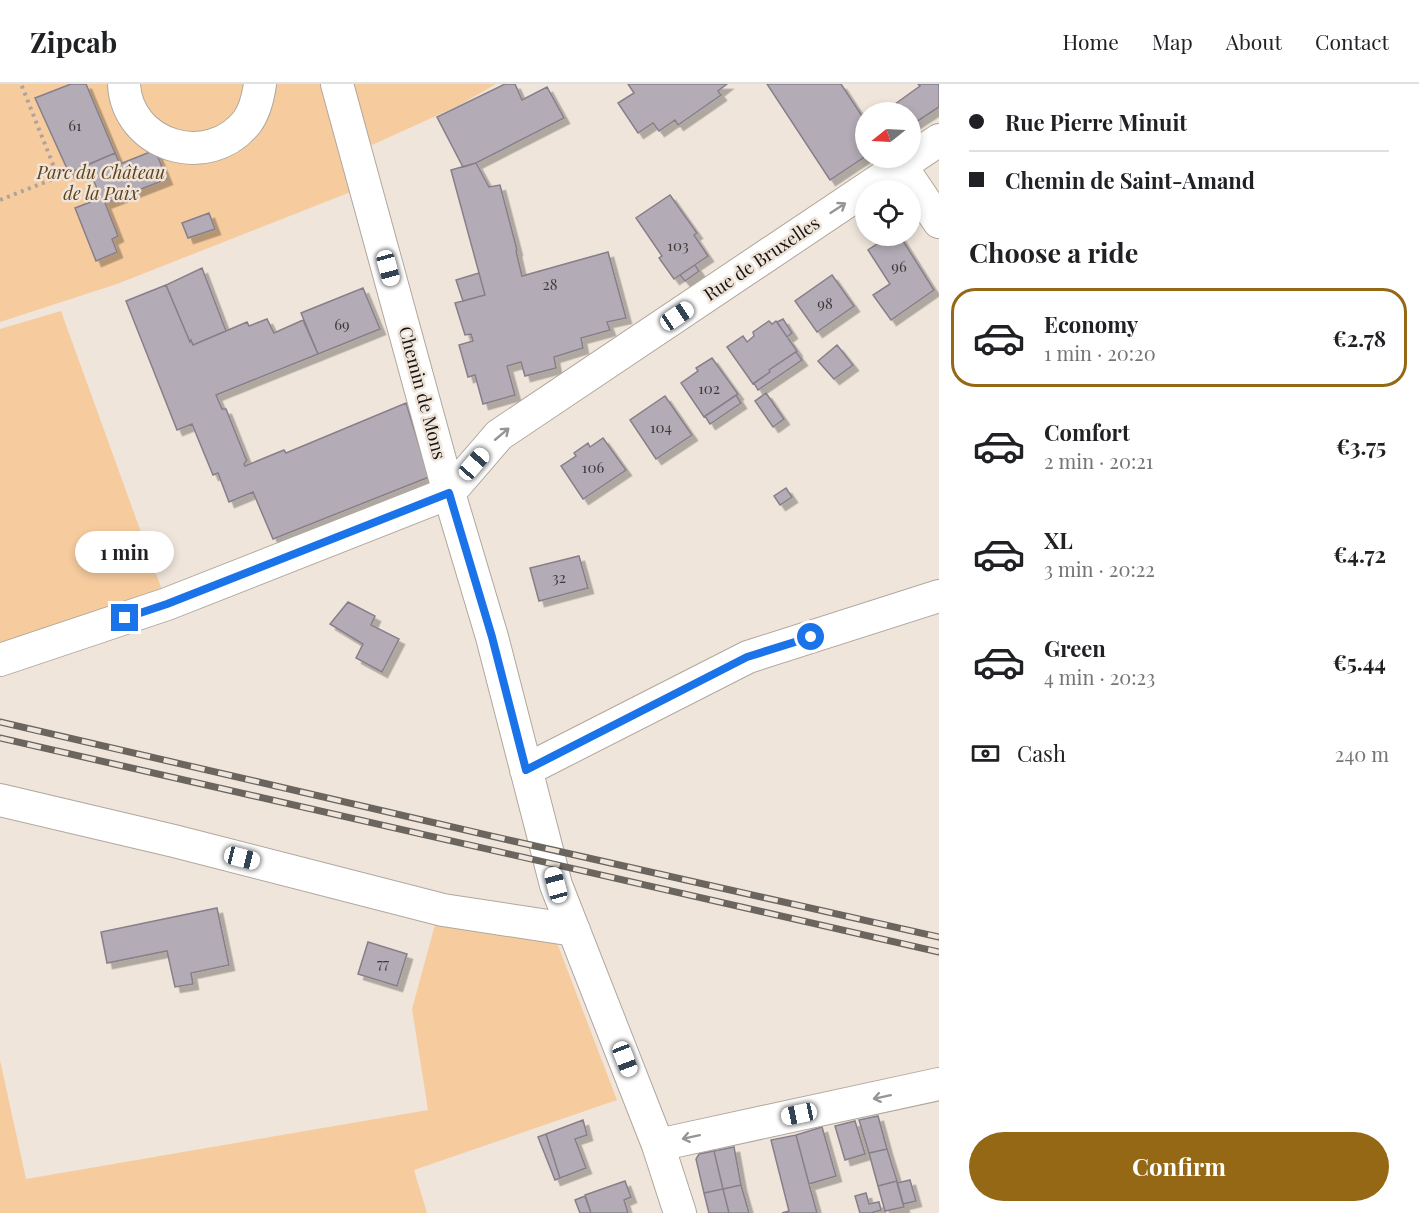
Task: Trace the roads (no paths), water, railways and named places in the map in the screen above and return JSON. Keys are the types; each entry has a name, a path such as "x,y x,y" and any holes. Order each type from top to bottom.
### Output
{"street":[{"path":"124,84 132,114 147,132 165,144 187,149 210,147 230,138 247,123 257,103 261,84"},
{"name":"Chemin de Mons","path":"337,84 449,493 492,637 556,885 658,1144 680,1213"},
{"name":"Rue de Bruxelles","path":"921,153 939,141"},
{"name":"Rue de Bruxelles","path":"449,493 500,435 898,168"},
{"path":"902,168 939,222"},
{"path":"0,660 167,604 449,493"},
{"path":"526,770 747,657 939,596"},
{"path":"0,800 174,841 443,910 574,930"},
{"path":"658,1144 939,1084"}],"railway":[{"path":"0,722 939,937"},
{"path":"0,738 939,952"}],"park label":[{"name":"Parc du Château de la Paix","path":"101,184"}]}
